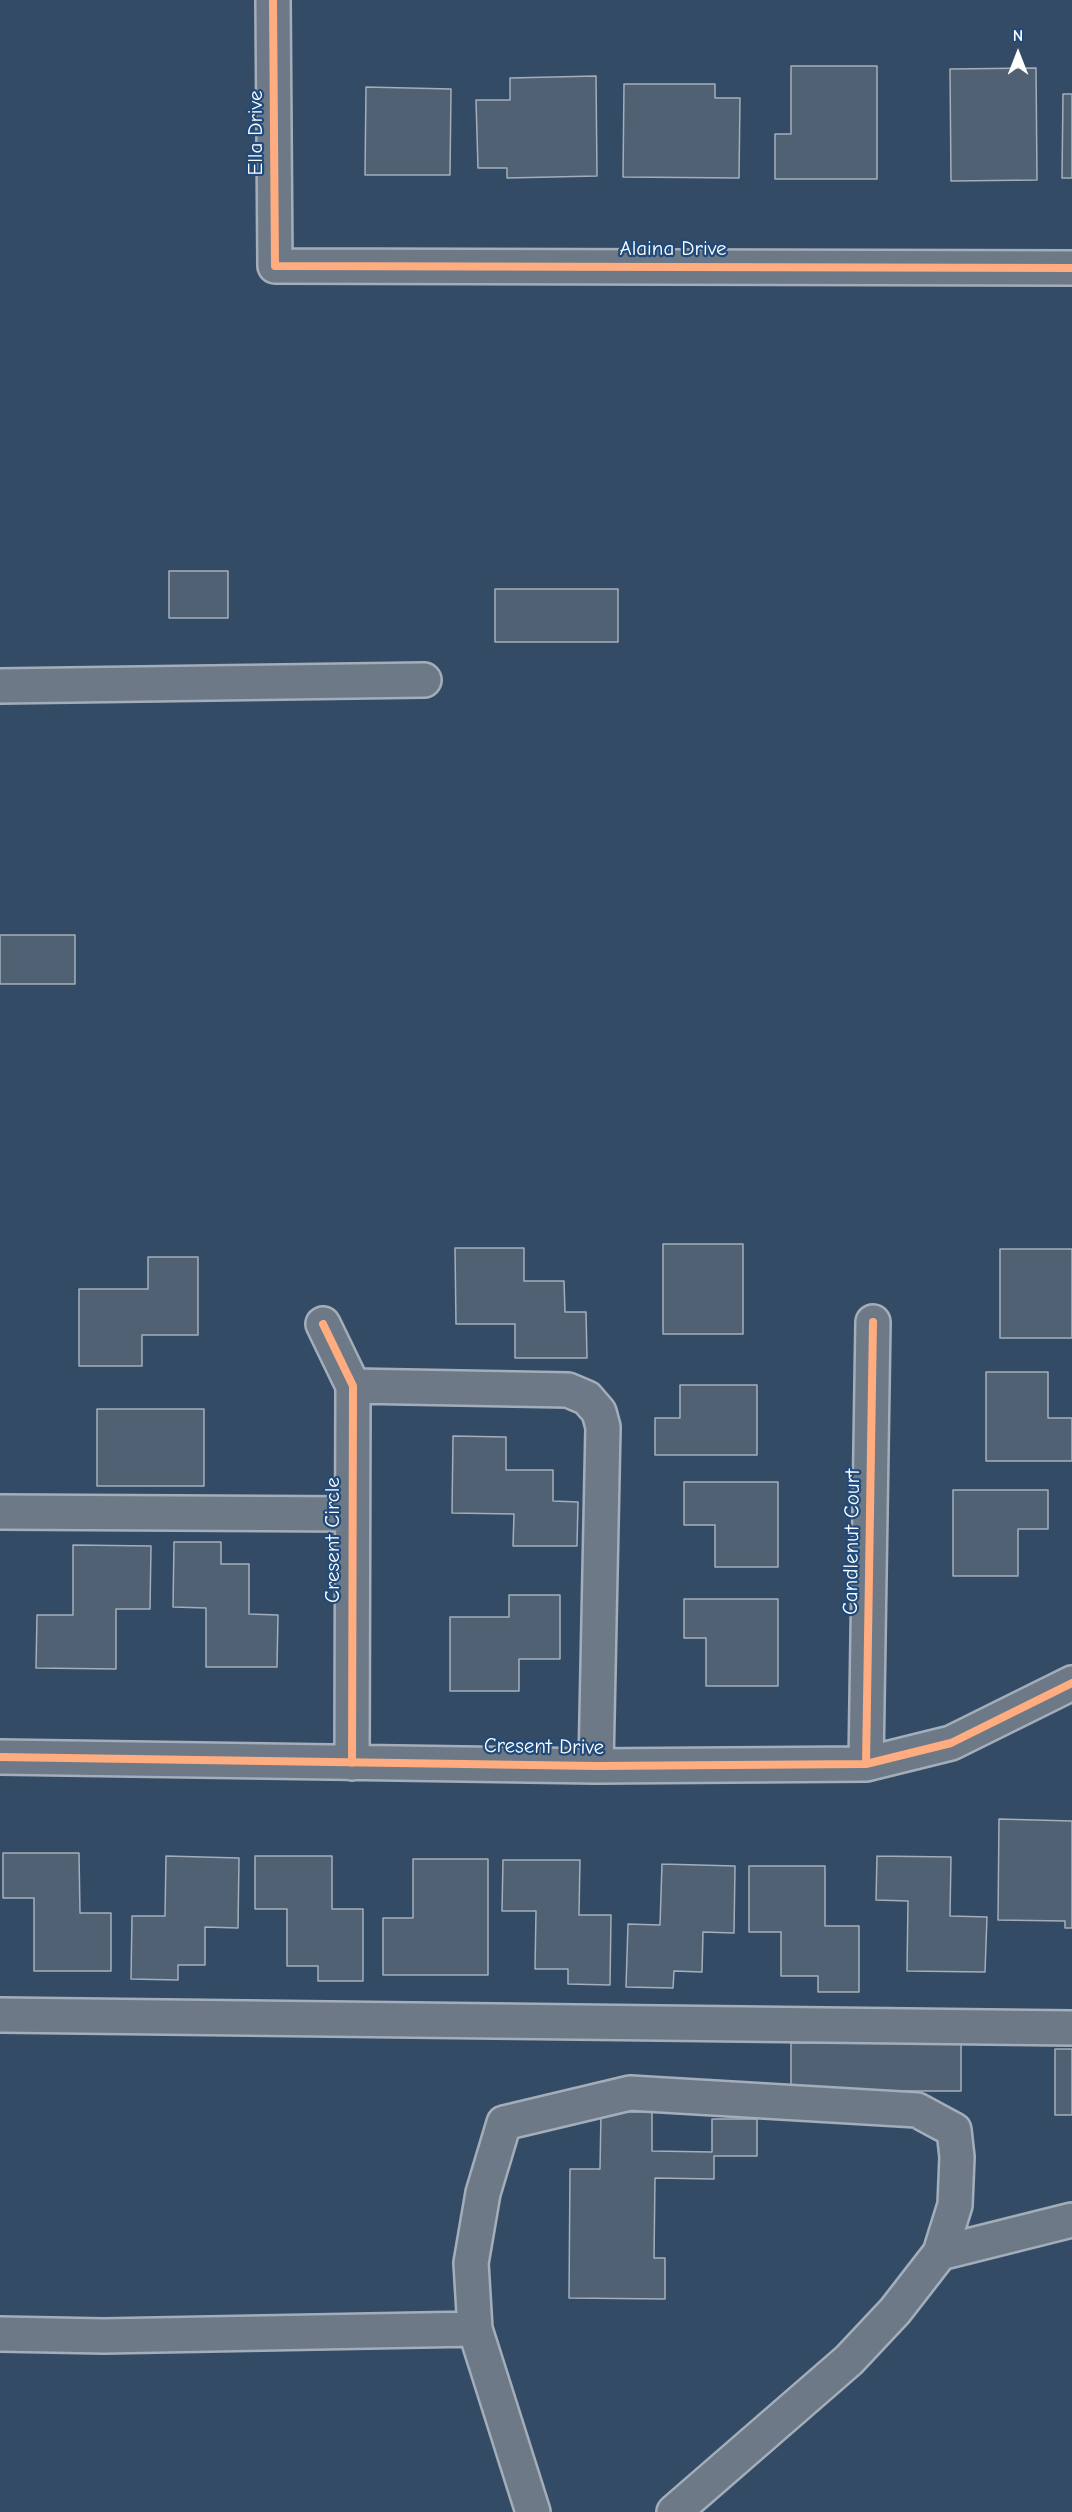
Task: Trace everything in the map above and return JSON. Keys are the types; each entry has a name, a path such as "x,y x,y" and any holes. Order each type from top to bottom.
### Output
{"street":[{"name":"Ella Drive","path":"273,0 275,266"},
{"name":"Alaina Drive","path":"275,266 1072,268"},
{"path":"0,686 424,680"},
{"name":"Candlenut Court","path":"866,1764 873,1322"},
{"name":"Cresent Circle","path":"323,1324 353,1386 352,1762"},
{"path":"353,1386 568,1390 587,1398 599,1412 603,1427 596,1766"},
{"path":"0,1512 351,1514"},
{"name":"Cresent Drive","path":"0,1757 596,1766 866,1764 951,1743 1072,1683"},
{"path":"0,2015 1072,2028"},
{"path":"532,2512 475,2329 471,2263 483,2193 504,2124 630,2093 825,2102 917,2110 954,2130 957,2157 955,2205 940,2253 896,2311 849,2360 674,2512"},
{"path":"940,2253 1072,2220"},
{"path":"0,2334 104,2336 475,2329"}],"building":[{"path":"791,66 877,66 877,179 775,179 775,134 791,134"},
{"path":"1036,68 1037,180 951,181 950,69"},
{"path":"596,76 597,176 507,178 507,168 478,168 476,100 510,100 510,78"},
{"path":"624,84 715,84 715,98 740,98 739,178 623,177"},
{"path":"366,87 451,89 450,175 365,175"},
{"path":"1063,94 1072,94 1072,178 1062,178"},
{"path":"169,571 228,571 228,618 169,618"},
{"path":"495,589 618,589 618,642 495,642"},
{"path":"0,935 75,935 75,984 0,984"},
{"path":"663,1244 743,1244 743,1334 663,1334"},
{"path":"455,1248 524,1248 524,1281 564,1281 565,1312 586,1312 587,1358 515,1358 515,1324 456,1324"},
{"path":"1000,1249 1072,1249 1072,1338 1000,1338"},
{"path":"148,1257 198,1257 198,1335 142,1335 142,1366 79,1366 79,1289 148,1289"},
{"path":"986,1372 1048,1372 1048,1418 1072,1418 1072,1461 986,1461"},
{"path":"680,1385 757,1385 757,1455 655,1455 655,1418 680,1418"},
{"path":"97,1409 204,1409 204,1486 97,1486"},
{"path":"453,1436 506,1437 506,1470 553,1470 553,1501 578,1502 577,1546 513,1546 514,1514 452,1513"},
{"path":"684,1482 778,1482 778,1567 715,1567 715,1525 684,1525"},
{"path":"953,1490 1048,1490 1048,1529 1018,1529 1018,1576 953,1576"},
{"path":"174,1542 221,1542 221,1564 249,1564 249,1614 278,1615 277,1667 206,1667 206,1608 173,1607"},
{"path":"73,1545 151,1546 150,1609 116,1609 116,1669 36,1668 37,1615 73,1615"},
{"path":"509,1595 560,1595 560,1659 519,1659 519,1691 450,1691 450,1617 509,1617"},
{"path":"684,1599 778,1599 778,1686 706,1686 706,1638 684,1638"},
{"path":"999,1819 1072,1821 1072,1928 1065,1928 1065,1921 998,1920"},
{"path":"3,1853 79,1853 80,1913 111,1913 111,1971 34,1971 34,1898 3,1898"},
{"path":"166,1856 239,1858 238,1928 205,1927 205,1965 178,1965 178,1980 131,1979 132,1916 165,1916"},
{"path":"255,1856 332,1856 332,1909 363,1909 363,1981 318,1981 318,1966 287,1966 287,1909 255,1909"},
{"path":"877,1856 951,1857 950,1916 987,1917 985,1972 907,1971 908,1901 876,1900"},
{"path":"413,1859 488,1859 488,1975 383,1975 383,1918 413,1918"},
{"path":"503,1860 580,1860 579,1915 611,1915 610,1985 568,1984 568,1969 535,1969 536,1911 502,1911"},
{"path":"662,1864 735,1866 734,1933 703,1932 702,1972 674,1971 673,1988 626,1987 628,1924 660,1925"},
{"path":"749,1866 825,1866 825,1926 859,1926 859,1992 818,1992 818,1976 781,1976 781,1932 749,1932"},
{"path":"791,2043 961,2043 961,2091 791,2091"},
{"path":"1055,2049 1072,2049 1072,2115 1055,2115"},
{"path":"601,2112 652,2112 652,2151 712,2152 712,2119 757,2119 757,2156 714,2156 714,2179 655,2178 654,2258 665,2258 665,2299 569,2298 570,2169 600,2169"}],"cycle path":[{"path":"273,0 275,266 1072,268"},
{"path":"866,1764 873,1322"},
{"path":"323,1324 353,1386 352,1763"},
{"path":"0,1757 596,1766 866,1764 951,1743 1072,1683"}]}
